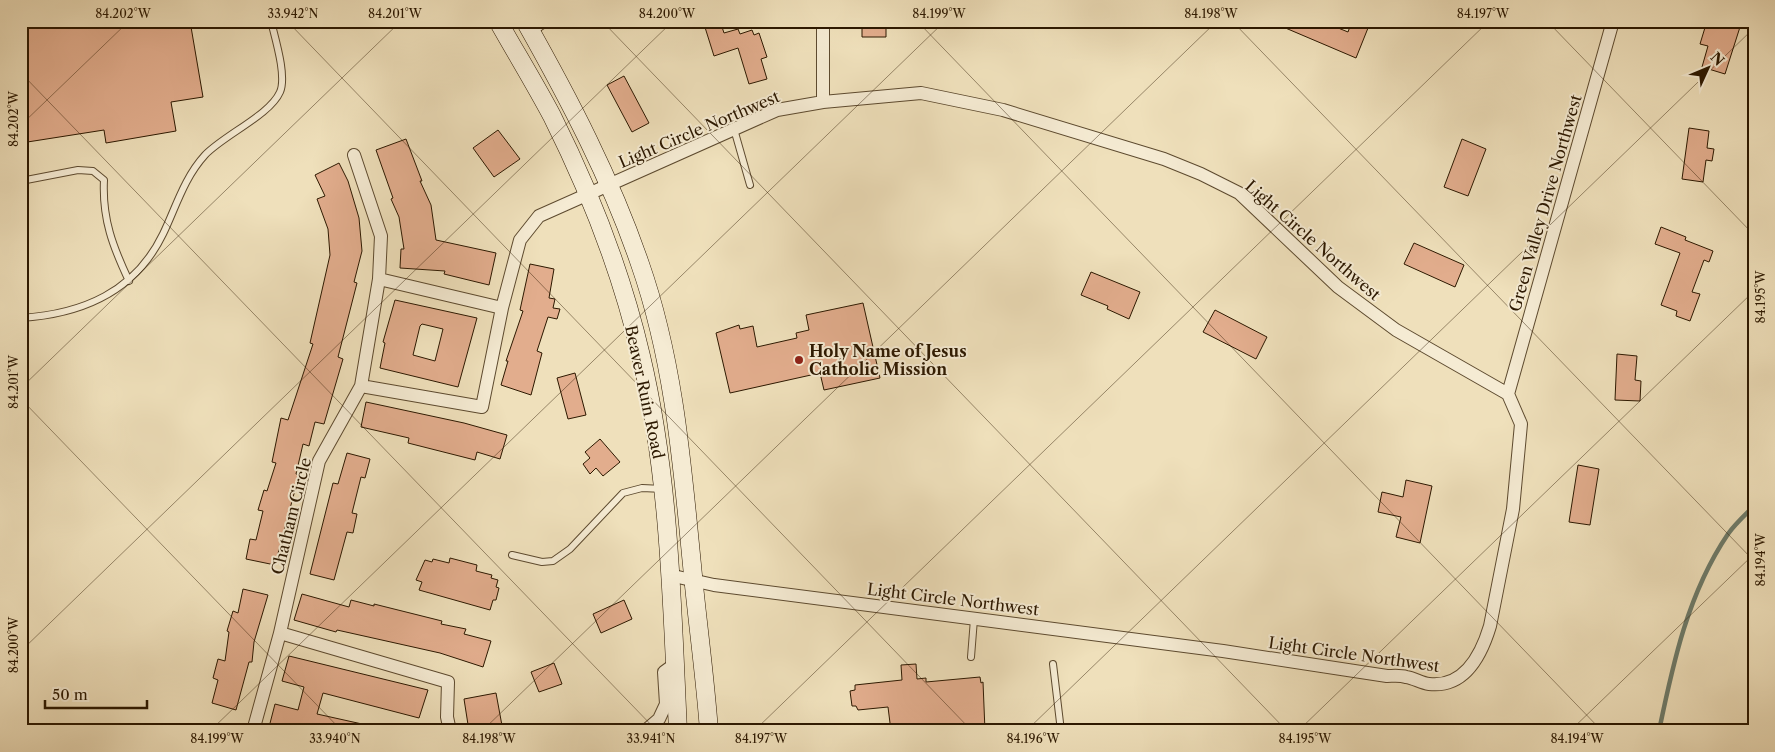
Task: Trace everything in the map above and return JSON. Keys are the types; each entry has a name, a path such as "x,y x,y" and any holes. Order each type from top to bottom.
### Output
{"main road":[{"name":"Beaver Ruin Road","path":"498,21 551,115 588,195 614,266 641,355 654,418 663,488 678,731"},
{"name":"Beaver Ruin Road","path":"528,27 565,93 610,185 641,264 666,354 679,424 693,581 703,654 709,731"}],"street":[{"path":"823,21 823,102"},
{"name":"Green Valley Drive Northwest","path":"1508,394 1613,21"},
{"name":"Light Circle Northwest","path":"588,195 776,110 823,102 921,93 1003,110 1164,159 1201,174 1239,194 1338,287 1396,330 1508,394 1521,424 1513,509 1485,644 1468,671 1448,683 1428,684 1406,676 693,581 669,575"},
{"name":"Chatham Circle","path":"253,731 280,633 319,461 360,386 380,278 380,236 354,155"},
{"path":"360,386 482,406 502,308 520,240 539,216 588,195"},
{"path":"380,278 502,308"},
{"path":"280,633 448,682 446,717 450,731"},
{"path":"645,731 659,719 666,704 664,672 675,664"}],"lane":[{"path":"21,318 39,317 85,306 109,295 129,281 149,260 189,177 205,154 270,105 280,92 282,76 271,21"},
{"path":"528,27 549,21"},
{"path":"734,129 750,185"},
{"path":"21,181 78,170 93,171 104,180 103,199 112,246 129,281"},
{"path":"512,555 542,562 553,560 570,549 624,493 642,488 663,488"},
{"path":"971,656 974,619"},
{"path":"1053,664 1061,731"}],"building":[{"path":"21,21 190,21 203,97 171,102 176,131 106,143 104,130 21,143"},
{"path":"703,21 720,21 724,33 738,29 740,34 752,30 754,35 759,33 767,57 761,59 767,79 749,84 738,48 714,56"},
{"path":"862,21 886,21 886,37 862,37"},
{"path":"1269,21 1321,21 1348,32 1352,21 1368,28 1356,58"},
{"path":"1707,21 1722,21 1740,27 1725,74 1702,67 1708,46 1700,44"},
{"path":"624,76 649,123 632,132 607,85"},
{"path":"1689,128 1709,131 1707,148 1714,149 1712,161 1706,160 1703,182 1682,179"},
{"path":"498,130 520,159 494,177 473,148"},
{"path":"406,139 422,181 420,181 431,205 436,240 496,253 489,285 444,274 445,271 400,268 401,249 404,249 399,217 391,199 393,198 376,150"},
{"path":"1462,139 1486,149 1468,196 1444,187"},
{"path":"339,163 348,181 359,218 362,251 354,282 357,283 338,357 343,359 324,424 315,422 309,446 303,444 296,474 299,475 275,565 246,559 250,539 256,540 263,511 258,510 264,490 267,491 276,463 272,462 281,418 288,420 313,344 310,343 330,255 328,229 317,199 325,196 315,175"},
{"path":"1661,227 1686,237 1685,240 1713,251 1709,262 1704,260 1692,292 1700,294 1690,321 1676,316 1677,311 1661,305 1680,253 1655,244"},
{"path":"1414,243 1464,265 1455,287 1404,264"},
{"path":"530,264 554,269 549,298 555,299 553,308 560,309 557,319 548,317 537,351 542,353 531,395 501,385 508,361 506,361 523,311 520,310"},
{"path":"1091,272 1140,292 1129,319 1107,309 1108,306 1081,295"},
{"path":"395,300 477,318 458,387 380,368 385,343 383,342","holes":["422,324 443,329 435,361 413,355"]},
{"name":"Holy Name of Jesus Catholic Mission","path":"863,303 880,378 824,390 820,373 730,393 716,333 739,325 740,329 753,326 757,347 797,338 796,333 809,330 806,315"},
{"path":"1215,310 1267,337 1256,359 1203,332"},
{"path":"1617,354 1637,356 1635,380 1641,381 1640,401 1615,400"},
{"path":"575,373 586,415 568,419 557,378"},
{"path":"366,402 464,423 507,435 500,459 477,452 475,460 408,443 409,438 361,427"},
{"path":"600,439 620,462 603,476 596,468 590,474 583,464 590,458 585,452"},
{"path":"347,453 370,459 365,478 361,477 352,513 357,514 353,533 347,532 334,580 310,574 333,483 338,484"},
{"path":"1578,465 1599,469 1590,525 1569,522"},
{"path":"1406,480 1432,486 1420,543 1396,537 1401,517 1378,512 1382,492 1403,497"},
{"path":"450,558 477,565 476,571 492,575 491,578 498,580 496,587 499,588 496,600 493,600 490,610 419,590 422,582 416,580 425,560 432,562 433,559 449,563"},
{"path":"243,589 268,595 254,642 252,662 249,662 236,710 212,703 218,680 213,678 218,659 225,661 229,632 227,631 233,611 238,613"},
{"path":"302,594 349,607 351,600 374,606 374,604 442,621 441,624 466,629 464,634 491,641 483,667 440,653 337,630 336,632 294,620"},
{"path":"624,600 632,619 601,633 593,614"},
{"path":"289,656 428,690 419,718 323,693 317,714 371,726 370,731 268,731 275,704 298,710 304,687 282,681"},
{"path":"554,663 562,684 539,692 531,672"},
{"path":"916,664 917,679 926,678 926,682 980,677 981,683 983,682 985,731 891,731 888,707 858,710 856,706 852,706 850,691 855,690 855,685 902,680 901,665"},
{"path":"496,693 503,731 469,731 464,699"}],"waterway":[{"path":"1659,731 1676,654 1702,580 1728,534 1754,506"}],"place":[{"name":"Holy Name of Jesus Catholic Mission","path":"799,360"}]}
